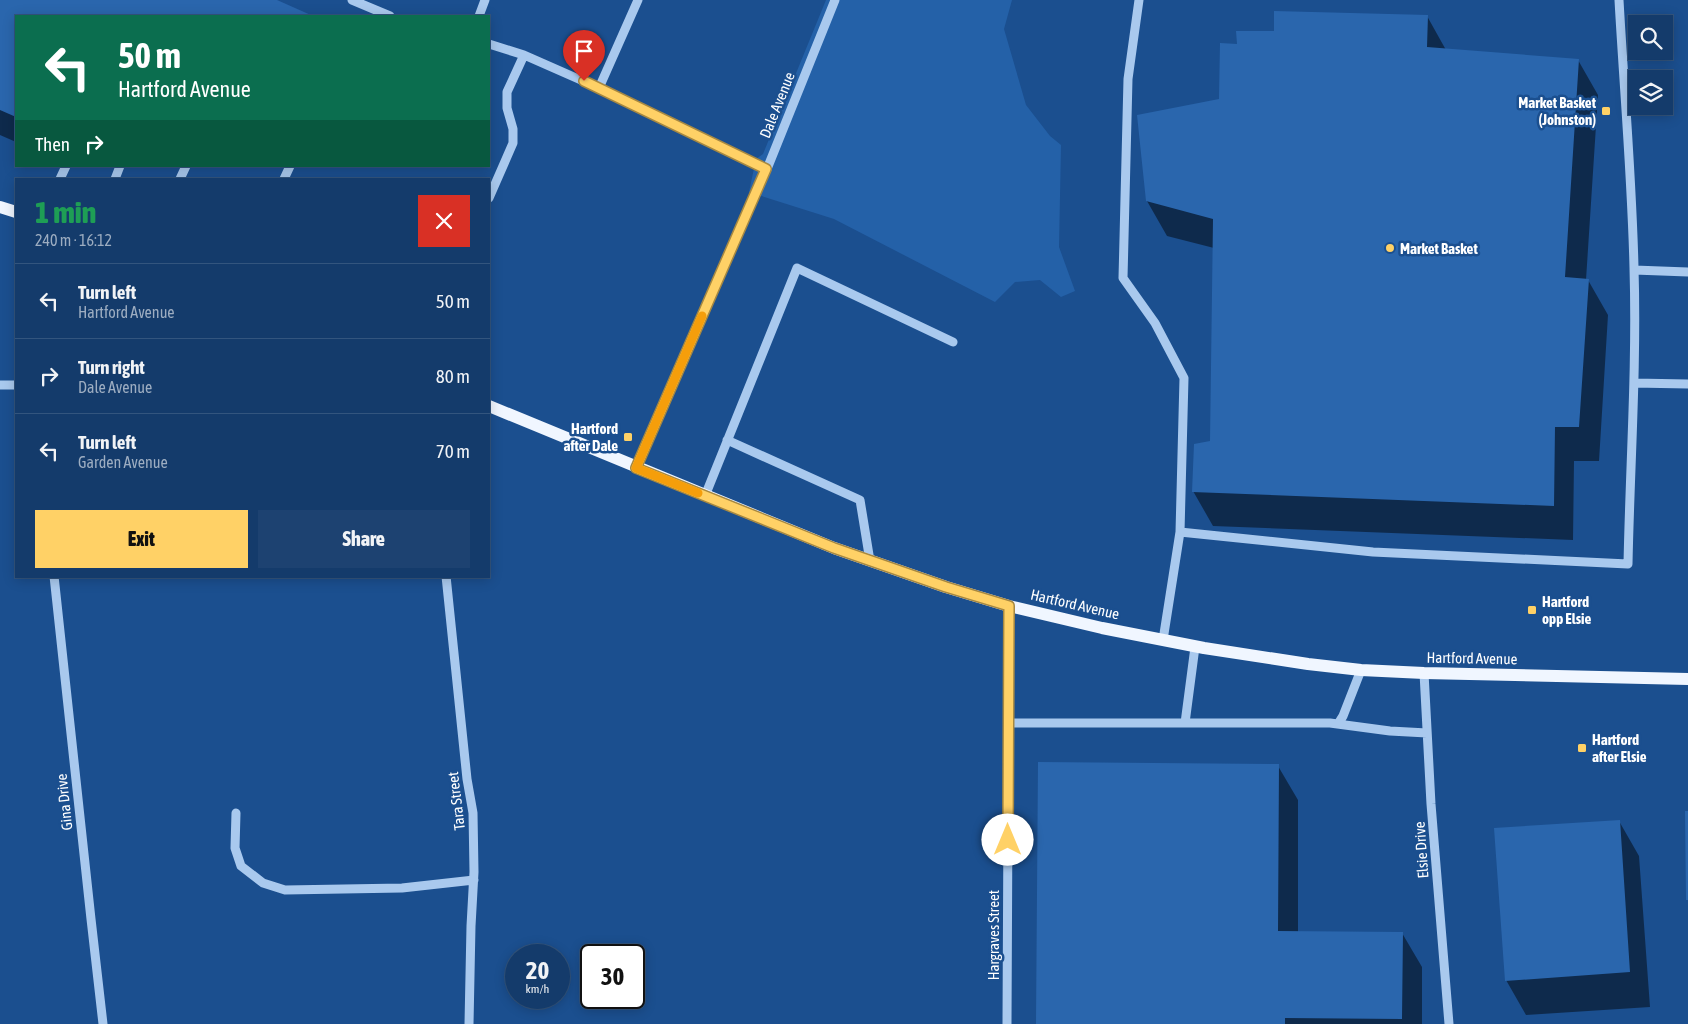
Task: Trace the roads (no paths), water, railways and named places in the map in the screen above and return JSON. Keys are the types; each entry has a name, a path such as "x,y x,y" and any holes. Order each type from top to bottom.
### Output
{"main road":[{"path":"0,207 15,212"},
{"name":"Hartford Avenue","path":"490,406 834,548 946,587 1009,606 1102,628 1195,647 1361,670 1688,679"}],"street":[{"path":"352,0 388,15"},
{"path":"479,15 485,0"},
{"path":"599,88 638,0"},
{"name":"Dale Avenue","path":"636,468 766,169 835,0"},
{"path":"1139,0 1128,79 1122,278 1155,323 1184,378 1180,532 1163,640"},
{"path":"1180,532 1373,552 1628,564 1634,383 1634,270 1631,175 1619,0"},
{"path":"490,44 524,55 599,88 766,169"},
{"path":"490,196 513,143 513,129 507,108 507,92 524,55"},
{"path":"705,496 797,268 953,342"},
{"path":"1634,270 1688,272"},
{"path":"1634,383 1688,384"},
{"path":"0,385 15,385"},
{"path":"728,440 860,500 870,561"},
{"name":"Gina Drive","path":"54,578 90,919 104,1024"},
{"name":"Tara Street","path":"446,578 466,779 473,813 474,880 469,1024"},
{"name":"Hargraves Street","path":"1007,1024 1009,606"},
{"path":"1185,723 1195,647"},
{"path":"1338,724 1361,670"},
{"name":"Elsie Drive","path":"1424,673 1449,1024"},
{"path":"1008,723 1338,724 1390,731 1427,733"},
{"path":"236,813 235,848 241,866 263,883 285,890 402,888 474,880"}],"place":[{"name":"Market Basket (Johnston)","path":"1606,111"},
{"name":"Market Basket","path":"1390,248"},
{"name":"Hartford after Dale","path":"628,437"},
{"name":"Hartford opp Elsie","path":"1532,610"},
{"name":"Hartford after Elsie","path":"1582,748"}]}
